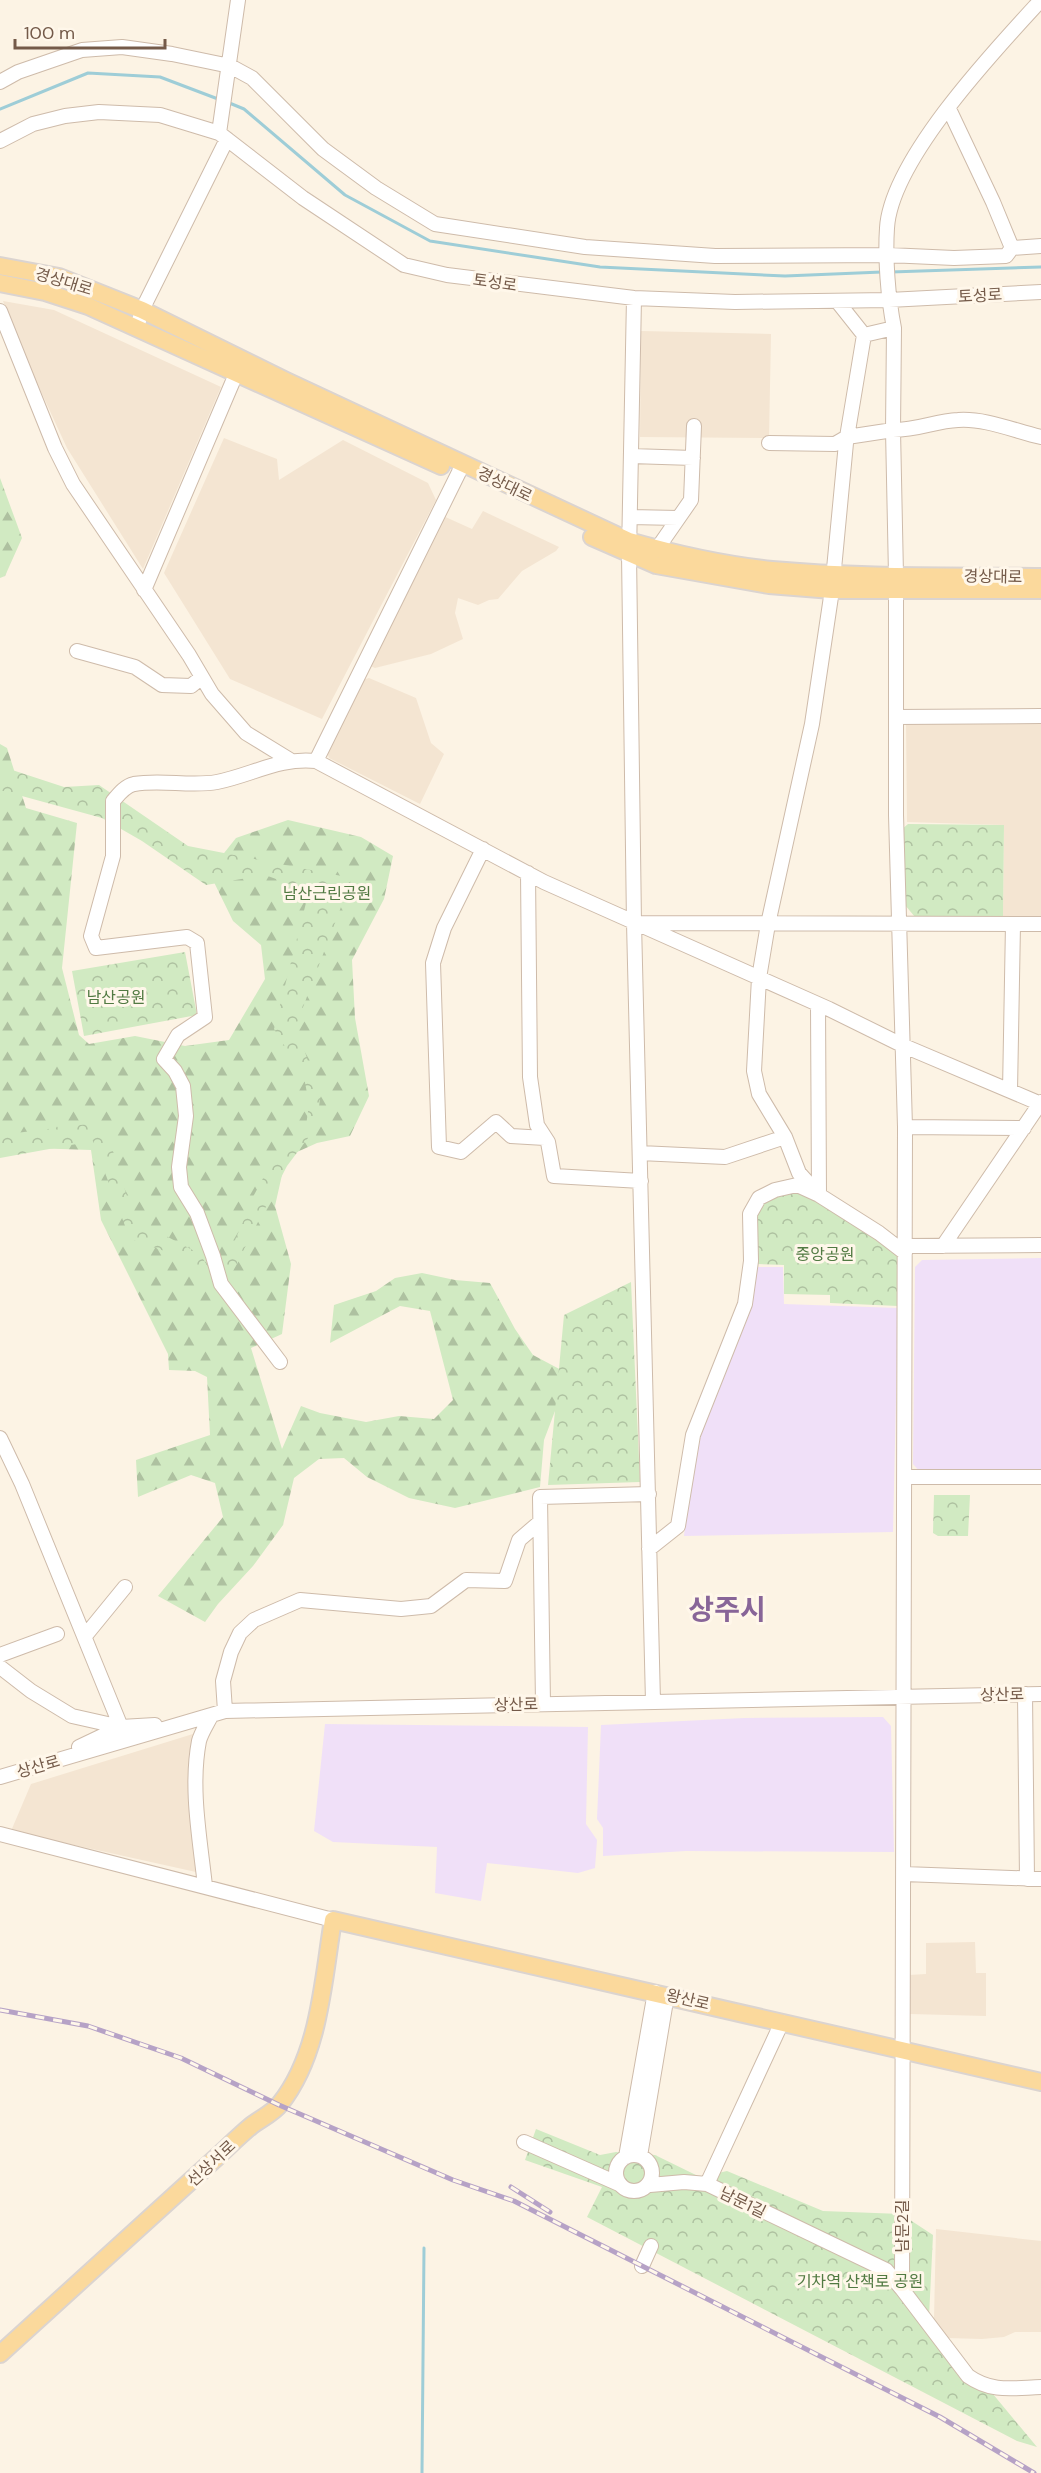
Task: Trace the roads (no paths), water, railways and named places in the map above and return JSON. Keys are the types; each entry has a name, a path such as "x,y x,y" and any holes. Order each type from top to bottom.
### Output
{"main road":[{"name":"경상대로","path":"0,266 59,277 142,310 460,469 629,548 656,565 769,585 1041,577"},
{"name":"경상대로","path":"0,284 28,287 62,297 460,469"},
{"name":"경상대로","path":"629,548 657,549 833,582"},
{"name":"경상대로","path":"896,582 1041,590"},
{"name":"왕산로","path":"333,1920 661,1993 1041,2082"},
{"name":"선상서로","path":"0,2354 234,2142 279,2105 299,2074 308,2049 333,1920"}],"street":[{"path":"137,328 142,310 223,136 238,0"},
{"name":"남문2길","path":"902,2289 905,1127 896,717 894,328 889,298 887,227 894,196 915,154 994,51 1041,0"},
{"path":"0,82 18,72 82,50 122,47 230,66 252,78 323,149 376,188 435,224 585,247 703,255 888,255 954,258 1006,256 1012,248 1041,246"},
{"path":"949,109 1012,248"},
{"name":"토성로","path":"0,141 33,124 65,116 99,112 160,115 223,136 303,198 404,265 447,275 634,298 735,302 837,301 1041,292"},
{"path":"634,298 629,548 634,923 653,1702"},
{"path":"819,1195 799,1173 784,1137 759,1094 754,1071 759,978 768,924 812,724 833,582 847,437 864,335 837,301"},
{"path":"0,311 55,448 73,483 212,694 246,733 290,760"},
{"path":"864,335 894,328"},
{"path":"144,590 236,374"},
{"path":"769,443 835,444 847,437 893,430 913,430 958,420 993,425 1041,437"},
{"path":"657,549 691,500 694,426"},
{"path":"631,456 693,458"},
{"path":"316,761 460,469"},
{"path":"630,517 678,518"},
{"path":"77,651 135,667 162,685 191,686 202,676"},
{"path":"896,717 1041,716"},
{"path":"280,1362 220,1284 213,1256 196,1213 181,1186 179,1167 186,1116 183,1086 175,1071 164,1059 178,1035 205,1017 197,943 187,937 96,948 92,936 113,856 113,801 132,784 195,784 220,781 290,760 316,761 528,873 904,1046 1041,1103 943,1246"},
{"path":"483,849 444,928 433,963 439,1147 461,1152 496,1122 511,1136 545,1138"},
{"path":"528,873 530,1077 537,1125 548,1142 554,1176 641,1181"},
{"path":"634,923 1041,924"},
{"path":"1010,1091 1014,924"},
{"path":"818,1005 819,1195"},
{"path":"905,1127 1024,1128"},
{"path":"640,1153 725,1157 784,1137"},
{"path":"649,1549 678,1526 693,1435 745,1304 750,1261 750,1214 759,1198 775,1190 797,1185 819,1195 905,1250 943,1246 1041,1245"},
{"path":"0,1438 22,1484 121,1727"},
{"path":"905,1477 1041,1477"},
{"path":"543,1704 540,1497 648,1494"},
{"path":"225,1711 223,1681 231,1652 240,1633 254,1620 300,1600 401,1609 431,1606 466,1580 505,1581 519,1540 540,1522"},
{"path":"85,1636 125,1587"},
{"path":"0,1655 57,1634"},
{"path":"0,1666 32,1691 72,1716 121,1727 178,1724"},
{"path":"904,1874 1034,1879 1025,1694"},
{"name":"상산로","path":"0,1777 225,1711 903,1695 1041,1694"},
{"path":"205,1886 197,1816 196,1772 199,1739 211,1716"},
{"path":"33,1768 121,1727"},
{"path":"0,1834 333,1920"},
{"path":"618,2176 626,2157 661,1993"},
{"path":"650,2185 652,2169 644,2158 661,1993"},
{"name":"남문1길","path":"782,2022 707,2184 886,2270 902,2289"},
{"path":"524,2142 598,2174 618,2176 629,2191 637,2191 650,2185 684,2182 707,2184"},
{"path":"626,2157 644,2158 684,2182"},
{"path":"642,2266 651,2246"},
{"path":"886,2270 902,2264"},
{"path":"902,2289 968,2376 982,2386 1041,2387"}],"waterway":[{"path":"0,109 88,73 160,77 218,99"},
{"path":"227,102 244,109 345,195 430,241 600,267 785,276 882,272"},
{"path":"891,272 1041,267"},
{"path":"422,2473 424,2248"}],"railway":[{"path":"0,2010 88,2026 181,2058 279,2105 453,2180 514,2201 940,2417 1034,2473"},
{"path":"511,2187 550,2212"}],"district":[{"name":"상주시","path":"727,1609"}],"park label":[{"name":"남산근린공원","path":"327,893"},
{"name":"남산공원","path":"116,997"},
{"name":"중앙공원","path":"825,1254"},
{"name":"기차역 산책로 공원","path":"860,2281"}]}
